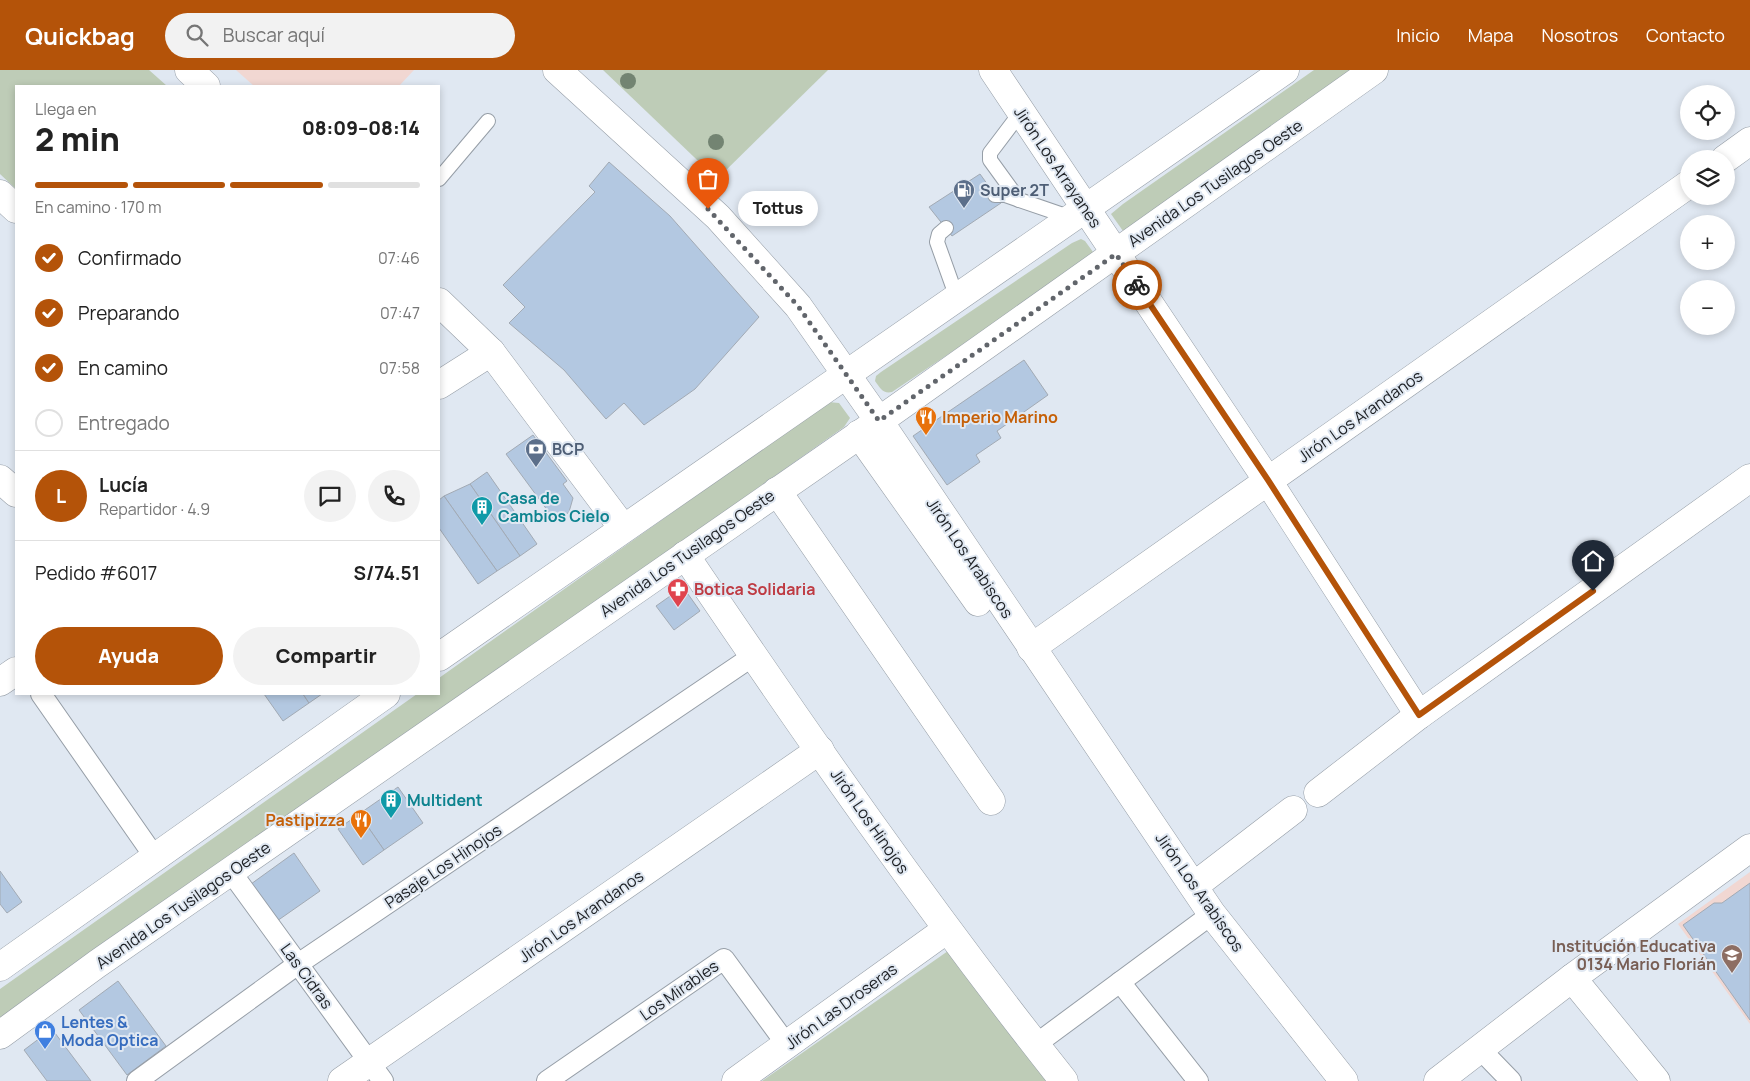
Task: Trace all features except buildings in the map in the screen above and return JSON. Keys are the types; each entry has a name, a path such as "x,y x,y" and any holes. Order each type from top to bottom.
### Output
{"street":[{"path":"189,70 205,85"},
{"name":"Jirón Los Arabiscos","path":"557,70 718,218 798,306 846,375 869,427 1031,648 1212,914 1344,1081"},
{"name":"Jirón Los Arrayanes","path":"993,70 1021,112 1079,213 1116,254 1268,480 1419,715"},
{"path":"440,655 1285,70"},
{"name":"Avenida Los Tusilagos Oeste","path":"0,1035 97,964 869,427 1374,70"},
{"path":"1735,152 1750,141"},
{"name":"Jirón Los Arandanos","path":"1031,648 1680,190"},
{"path":"0,194 15,208"},
{"path":"440,303 491,352 624,528"},
{"path":"440,384 491,352"},
{"path":"869,427 1184,895 1212,914 1035,1045"},
{"path":"1318,793 1419,715 1750,478"},
{"path":"0,479 15,492"},
{"path":"777,491 991,801"},
{"name":"Jirón Los Hinojos","path":"685,555 753,656 946,930 1064,1081"},
{"name":"Pasaje Los Hinojos","path":"137,1081 298,964 753,656"},
{"path":"0,682 15,672"},
{"path":"42,695 154,856"},
{"path":"0,967 154,856 385,695"},
{"name":"Jirón Los Arandanos","path":"342,1081 376,1072 820,750"},
{"path":"1194,886 1294,810"},
{"path":"1438,1081 1572,978 1750,848"},
{"name":"Las Cidras","path":"231,872 376,1072"},
{"name":"Jirón Las Droseras","path":"736,1081 946,930"},
{"name":"Los Mirables","path":"547,1081 724,959 787,1045"},
{"path":"1572,978 1656,1081"},
{"path":"1120,982 1198,1081"},
{"path":"1480,1049 1511,1081"}],"lane":[{"path":"1018,200 990,160 990,154 1021,112"},
{"path":"440,178 488,121"},
{"path":"995,195 1005,195 1018,200 1079,213"},
{"path":"946,228 939,234 937,242 956,298"}],"shaded area":[{"path":"236,70 414,70 400,85 253,85"},
{"name":"Institución Educativa 0134 Mario Florián","path":"1750,872 1750,1024 1678,924"}],"green space":[{"path":"0,70 149,70 166,85 15,85 15,188 0,174"},
{"path":"603,70 828,70 717,179"},
{"path":"1314,70 1357,70 1127,232 1123,231 1111,214"},
{"path":"1081,239 1085,241 1093,252 1089,260 892,392 884,391 878,386 875,381 876,376 881,372 1072,243"},
{"path":"828,402 839,403 850,418 844,427 0,1024 0,989 416,695 440,695 440,677"},
{"path":"948,951 1050,1081 762,1081"}],"way so far":[{"path":"708,209 798,306 879,421 1116,254 1137,285"}],"place":[{"name":"Tottus","path":"708,209"},
{"name":"Super 2T","path":"964,209"},
{"name":"Imperio Marino","path":"926,436"},
{"name":"BCP","path":"536,468"},
{"name":"Casa de Cambios Cielo","path":"482,526"},
{"name":"Botica Solidaria","path":"678,608"},
{"name":"Multident","path":"391,819"},
{"name":"Pastipizza","path":"361,839"},
{"name":"Institución Educativa 0134 Mario Florián","path":"1732,974"},
{"name":"Lentes & Moda Optica","path":"45,1050"}],"route":[{"path":"1137,285 1268,480 1419,715 1593,591"}]}
